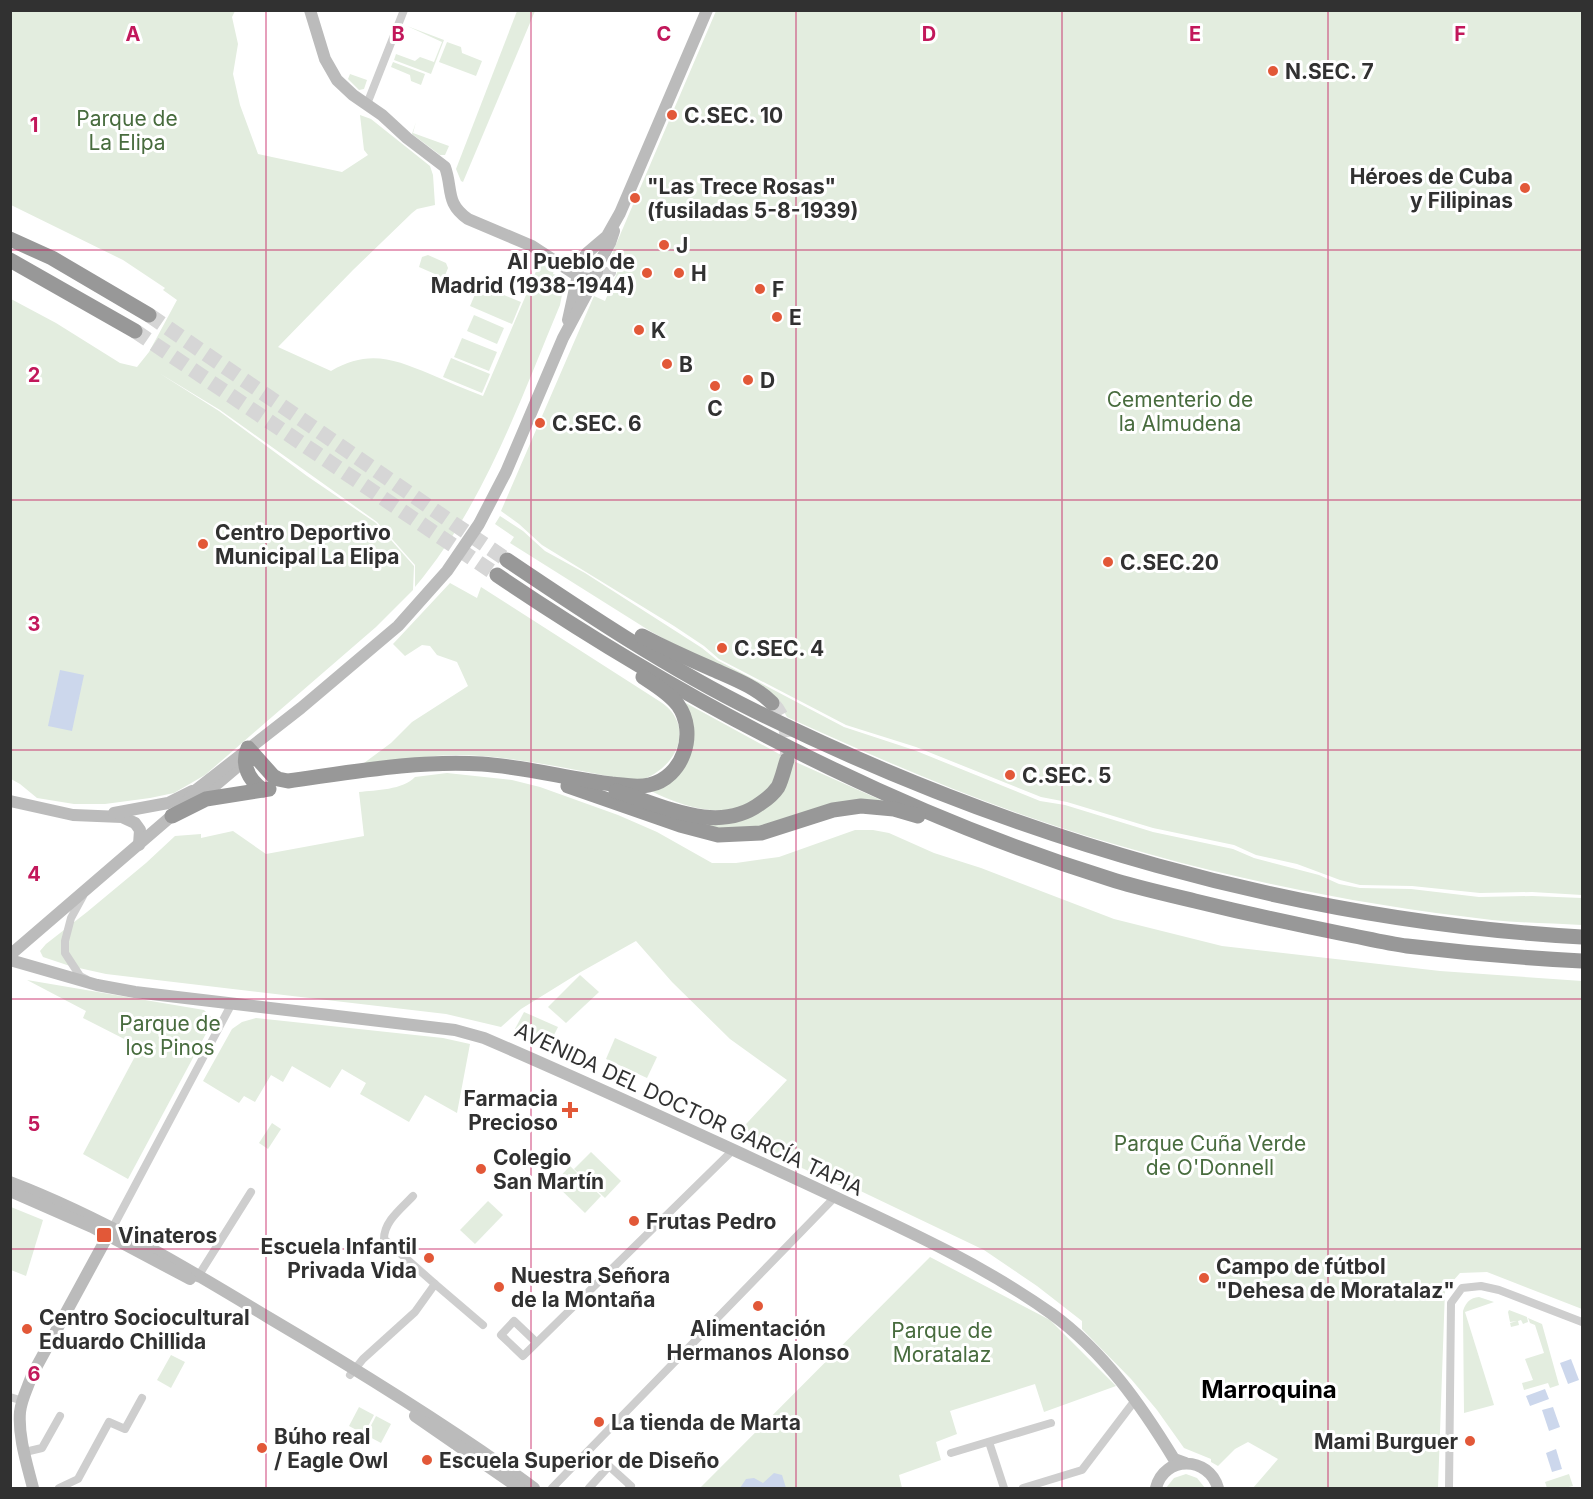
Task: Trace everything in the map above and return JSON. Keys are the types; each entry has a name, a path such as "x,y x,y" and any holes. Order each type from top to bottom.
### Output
{"highway":[{"path":"10,228 52,258"},
{"path":"10,239 52,258 149,315"},
{"path":"10,261 135,331"},
{"path":"507,560 662,660 753,710 873,766 1000,817 1131,858 1295,899 1425,921 1582,937"},
{"path":"496,575 555,615 748,728 871,787 1041,856 1112,880 1267,919 1404,945 1517,957 1582,961"},
{"path":"249,754 266,771 278,779 288,781 408,765 442,763 484,764 582,780 638,786 659,782 671,773 681,760 686,746 687,730 683,713 662,690 580,638 555,615"},
{"path":"594,617 616,623 667,650 749,686 772,703"},
{"path":"249,754 252,781 263,790"},
{"path":"582,780 702,818 725,819 751,811 766,800 778,786 787,760"},
{"path":"517,769 680,825 718,835 761,833 833,810 861,806 894,809 970,829"},
{"path":"177,812 207,800 368,770"}],"street":[{"path":"310,10 330,70 346,89 445,167 450,196 460,213 475,222 532,246 592,261 595,271 607,286"},
{"path":"367,104 404,10"},
{"path":"177,812 204,795 301,708 398,626 432,589 463,547 490,506 563,338 610,243 620,213 707,10"},
{"path":"563,338 578,275 577,267 607,236 620,213"},
{"path":"532,246 584,279 595,271 612,273"},
{"path":"99,815 168,803 196,790 249,754"},
{"path":"10,955 177,812 196,790"},
{"path":"10,801 73,815 122,817 135,823 140,830 139,845"},
{"path":"135,823 136,813 140,809"},
{"path":"88,887 66,931 65,953 81,976 97,986"},
{"name":"AVENIDA DEL DOCTOR GARCÍA TAPIA","path":"10,960 97,986 231,1005 444,1029 484,1038 835,1197 932,1242 977,1266 1053,1315 1089,1347 1136,1399 1177,1463"},
{"path":"33,1488 20,1429 17,1399 111,1231 231,1005"},
{"path":"536,1342 514,1321 501,1335 523,1356 733,1150"},
{"path":"10,1182 38,1193 196,1278 455,1431 534,1488"},
{"path":"10,1191 111,1231"},
{"path":"196,1278 251,1192"},
{"path":"413,1196 387,1224 384,1239 483,1325"},
{"path":"552,1488 835,1197"},
{"path":"352,1372 415,1312 435,1284"},
{"path":"1449,1488 1451,1303 1462,1288 1481,1286 1499,1290 1582,1322"},
{"path":"352,1372 519,1488"},
{"path":"59,1488 78,1479 110,1422 125,1429 142,1398"},
{"path":"1023,1488 1082,1470 1136,1399"},
{"path":"25,1452 42,1448 60,1416"},
{"path":"951,1453 1051,1423"},
{"path":"989,1442 1004,1488"},
{"path":"1156,1488 1160,1478 1177,1463 1203,1467 1215,1480 1218,1488"},
{"path":"588,1488 609,1466 631,1486 629,1488"}],"green space":[{"name":"Parque de La Elipa","path":"10,11 235,11 232,17 238,44 233,74 240,105 258,154 342,172 368,155 364,150 360,115 371,119 430,166 433,175 435,205 417,209 412,213 278,347 331,371 344,364 369,358 393,361 483,396 540,262 554,270 553,274 559,276 562,295 560,305 498,452 461,522 415,587 415,565 377,522 220,410 159,373 219,411 307,476 376,523 414,566 413,590 376,627 205,775 174,793 150,798 105,804 74,804 37,798 11,779 11,299 56,323 120,363 137,367 149,352 177,300 163,290 165,288 123,260 11,205"},
{"path":"517,11 535,11 463,182 456,169"},
{"name":"Cementerio de la Almudena","path":"716,11 1582,11 1582,895 1532,892 1480,893 1412,886 1360,885 1297,864 1256,855 1234,845 1153,828 1067,802 1041,797 916,747 846,725 719,659 674,626 542,545 501,511 594,296 605,301 622,261 611,256"},
{"path":"407,26 444,40 431,74 394,60 396,54 415,61 420,57 434,62 442,42"},
{"path":"447,42 461,47 462,53 482,61 476,76 439,62"},
{"path":"393,62 425,74 421,85 411,81 410,75 391,67"},
{"path":"350,74 367,80 364,89 359,90 348,79"},
{"path":"416,122 413,133 449,146 445,155 440,155 412,134"},
{"path":"428,255 446,263 448,268 444,278 419,267 422,257"},
{"path":"479,285 521,302 512,324 470,306"},
{"path":"474,315 504,328 497,344 467,331"},
{"path":"462,338 497,352 489,371 454,357"},
{"path":"451,358 490,374 482,393 443,377"},
{"path":"500,516 523,531 545,551 585,573 717,660 844,727 914,750 1040,801 1065,805 1153,832 1233,849 1254,858 1319,875 1339,884 1360,888 1411,889 1479,897 1582,898 1582,925 1492,920 1373,903 1256,881 1083,835 966,794 787,717 777,700 650,631 510,543 514,537 495,524"},
{"path":"450,583 477,598 481,587 660,701 671,711 680,733 674,754 667,763 648,777 637,781 527,761 482,756 435,756 360,766 391,743 412,722 468,686 457,662 437,655 430,646 422,645 405,656 393,644"},
{"path":"684,702 781,755 770,786 758,798 744,806 729,810 713,810 697,808 651,791 686,765"},
{"path":"791,760 883,801 746,831 717,831 618,796 742,820 762,810 774,796"},
{"name":"Parque Cuña Verde de O'Donnell","path":"447,773 512,780 540,787 618,815 657,832 712,863 736,863 779,857 855,830 873,830 889,833 934,853 981,868 1114,919 1222,946 1440,971 1582,981 1582,1309 1487,1272 1460,1273 1445,1290 1438,1488 1253,1488 1278,1459 1248,1442 1235,1449 1218,1466 1211,1462 1211,1459 1184,1448 1131,1379 1082,1329 1082,1321 1037,1286 984,1250 848,1185 839,1185 734,1137 787,1080 730,1039 672,982 636,941 521,1009 501,1027 446,1014 106,974 43,957 40,951 175,836 201,834 201,838 233,831 266,854 364,836 359,792 389,789 404,785 415,777"},
{"path":"580,975 599,992 566,1023 548,1007"},
{"name":"Parque de los Pinos","path":"27,980 204,1010 212,1018 209,1028 128,1179 83,1154 140,1047 83,1018 86,1011"},
{"path":"524,1012 558,1027 549,1045 515,1029"},
{"path":"256,1018 443,1038 470,1044 457,1113 425,1095 409,1122 360,1094 366,1083 342,1069 330,1088 292,1066 283,1082 271,1075 255,1102 244,1096 239,1103 203,1081 232,1029 242,1022"},
{"path":"615,1038 657,1057 647,1078 606,1059"},
{"path":"272,1123 281,1129 268,1149 259,1143"},
{"path":"591,1152 621,1181 605,1198 574,1169"},
{"path":"570,1166 601,1196 585,1213 554,1183"},
{"path":"488,1201 503,1215 475,1244 460,1230"},
{"path":"11,1207 43,1220 26,1276 11,1270"},
{"name":"Parque de Moratalaz","path":"930,1257 1050,1320 1116,1386 1044,1412 1035,1384 950,1411 957,1434 936,1442 941,1460 899,1475 902,1488 700,1488"},
{"path":"1479,1297 1494,1302 1465,1312 1494,1405 1464,1413 1463,1311 1469,1301"},
{"path":"1509,1310 1527,1317 1528,1322 1523,1324 1521,1320 1518,1321 1519,1325 1511,1327 1510,1323 1517,1321 1510,1322"},
{"path":"1528,1318 1542,1324 1559,1385 1550,1388 1548,1383 1524,1390 1522,1383 1533,1380 1525,1359 1544,1353 1535,1325 1530,1323"},
{"path":"171,1355 185,1362 171,1388 157,1380"},
{"path":"359,1407 374,1415 364,1434 349,1426"},
{"path":"376,1416 391,1424 381,1443 366,1435"},
{"path":"1186,1474 1197,1478 1205,1488 1166,1488 1174,1478"},
{"path":"1569,1474 1573,1486 1547,1488 1545,1482"}],"water":[{"path":"60,670 84,675 72,731 48,726"},
{"path":"1571,1359 1579,1380 1568,1384 1560,1363"},
{"path":"1545,1389 1549,1399 1530,1406 1526,1396"},
{"path":"1553,1407 1560,1427 1549,1431 1542,1410"},
{"path":"1556,1449 1562,1469 1552,1472 1546,1453"},
{"path":"774,1473 782,1475 786,1488 740,1488 746,1479 754,1478 763,1483"}],"tunnel":[{"path":"149,315 507,560"},
{"path":"135,331 497,575"},
{"path":"772,703 781,715 786,728 787,757"}],"place":[{"name":"N.SEC. 7","path":"1273,71"},
{"name":"C.SEC. 10","path":"672,115"},
{"name":"Héroes de Cuba y Filipinas","path":"1525,188"},
{"name":"\"Las Trece Rosas\" (fusiladas 5-8-1939)","path":"635,198"},
{"name":"J","path":"664,245"},
{"name":"Al Pueblo de Madrid (1938-1944)","path":"647,273"},
{"name":"H","path":"679,273"},
{"name":"F","path":"760,289"},
{"name":"E","path":"777,317"},
{"name":"K","path":"639,330"},
{"name":"B","path":"667,364"},
{"name":"D","path":"748,380"},
{"name":"C","path":"715,386"},
{"name":"C.SEC. 6","path":"540,423"},
{"name":"Centro Deportivo Municipal La Elipa","path":"203,544"},
{"name":"C.SEC.20","path":"1108,562"},
{"name":"C.SEC. 4","path":"722,648"},
{"name":"C.SEC. 5","path":"1010,775"},
{"name":"Farmacia Precioso","path":"570,1110"},
{"name":"Colegio San Martín","path":"481,1169"},
{"name":"Frutas Pedro","path":"634,1221"},
{"name":"Vinateros","path":"104,1235"},
{"name":"Escuela Infantil Privada Vida","path":"429,1258"},
{"name":"Campo de fútbol \"Dehesa de Moratalaz\"","path":"1204,1278"},
{"name":"Nuestra Señora de la Montaña","path":"499,1287"},
{"name":"Alimentación Hermanos Alonso","path":"758,1306"},
{"name":"Centro Sociocultural Eduardo Chillida","path":"27,1329"},
{"name":"La tienda de Marta","path":"599,1422"},
{"name":"Mami Burguer","path":"1470,1441"},
{"name":"Búho real / Eagle Owl","path":"262,1448"},
{"name":"Escuela Superior de Diseño","path":"427,1460"}],"district":[{"name":"Marroquina","path":"1269,1389"}]}
